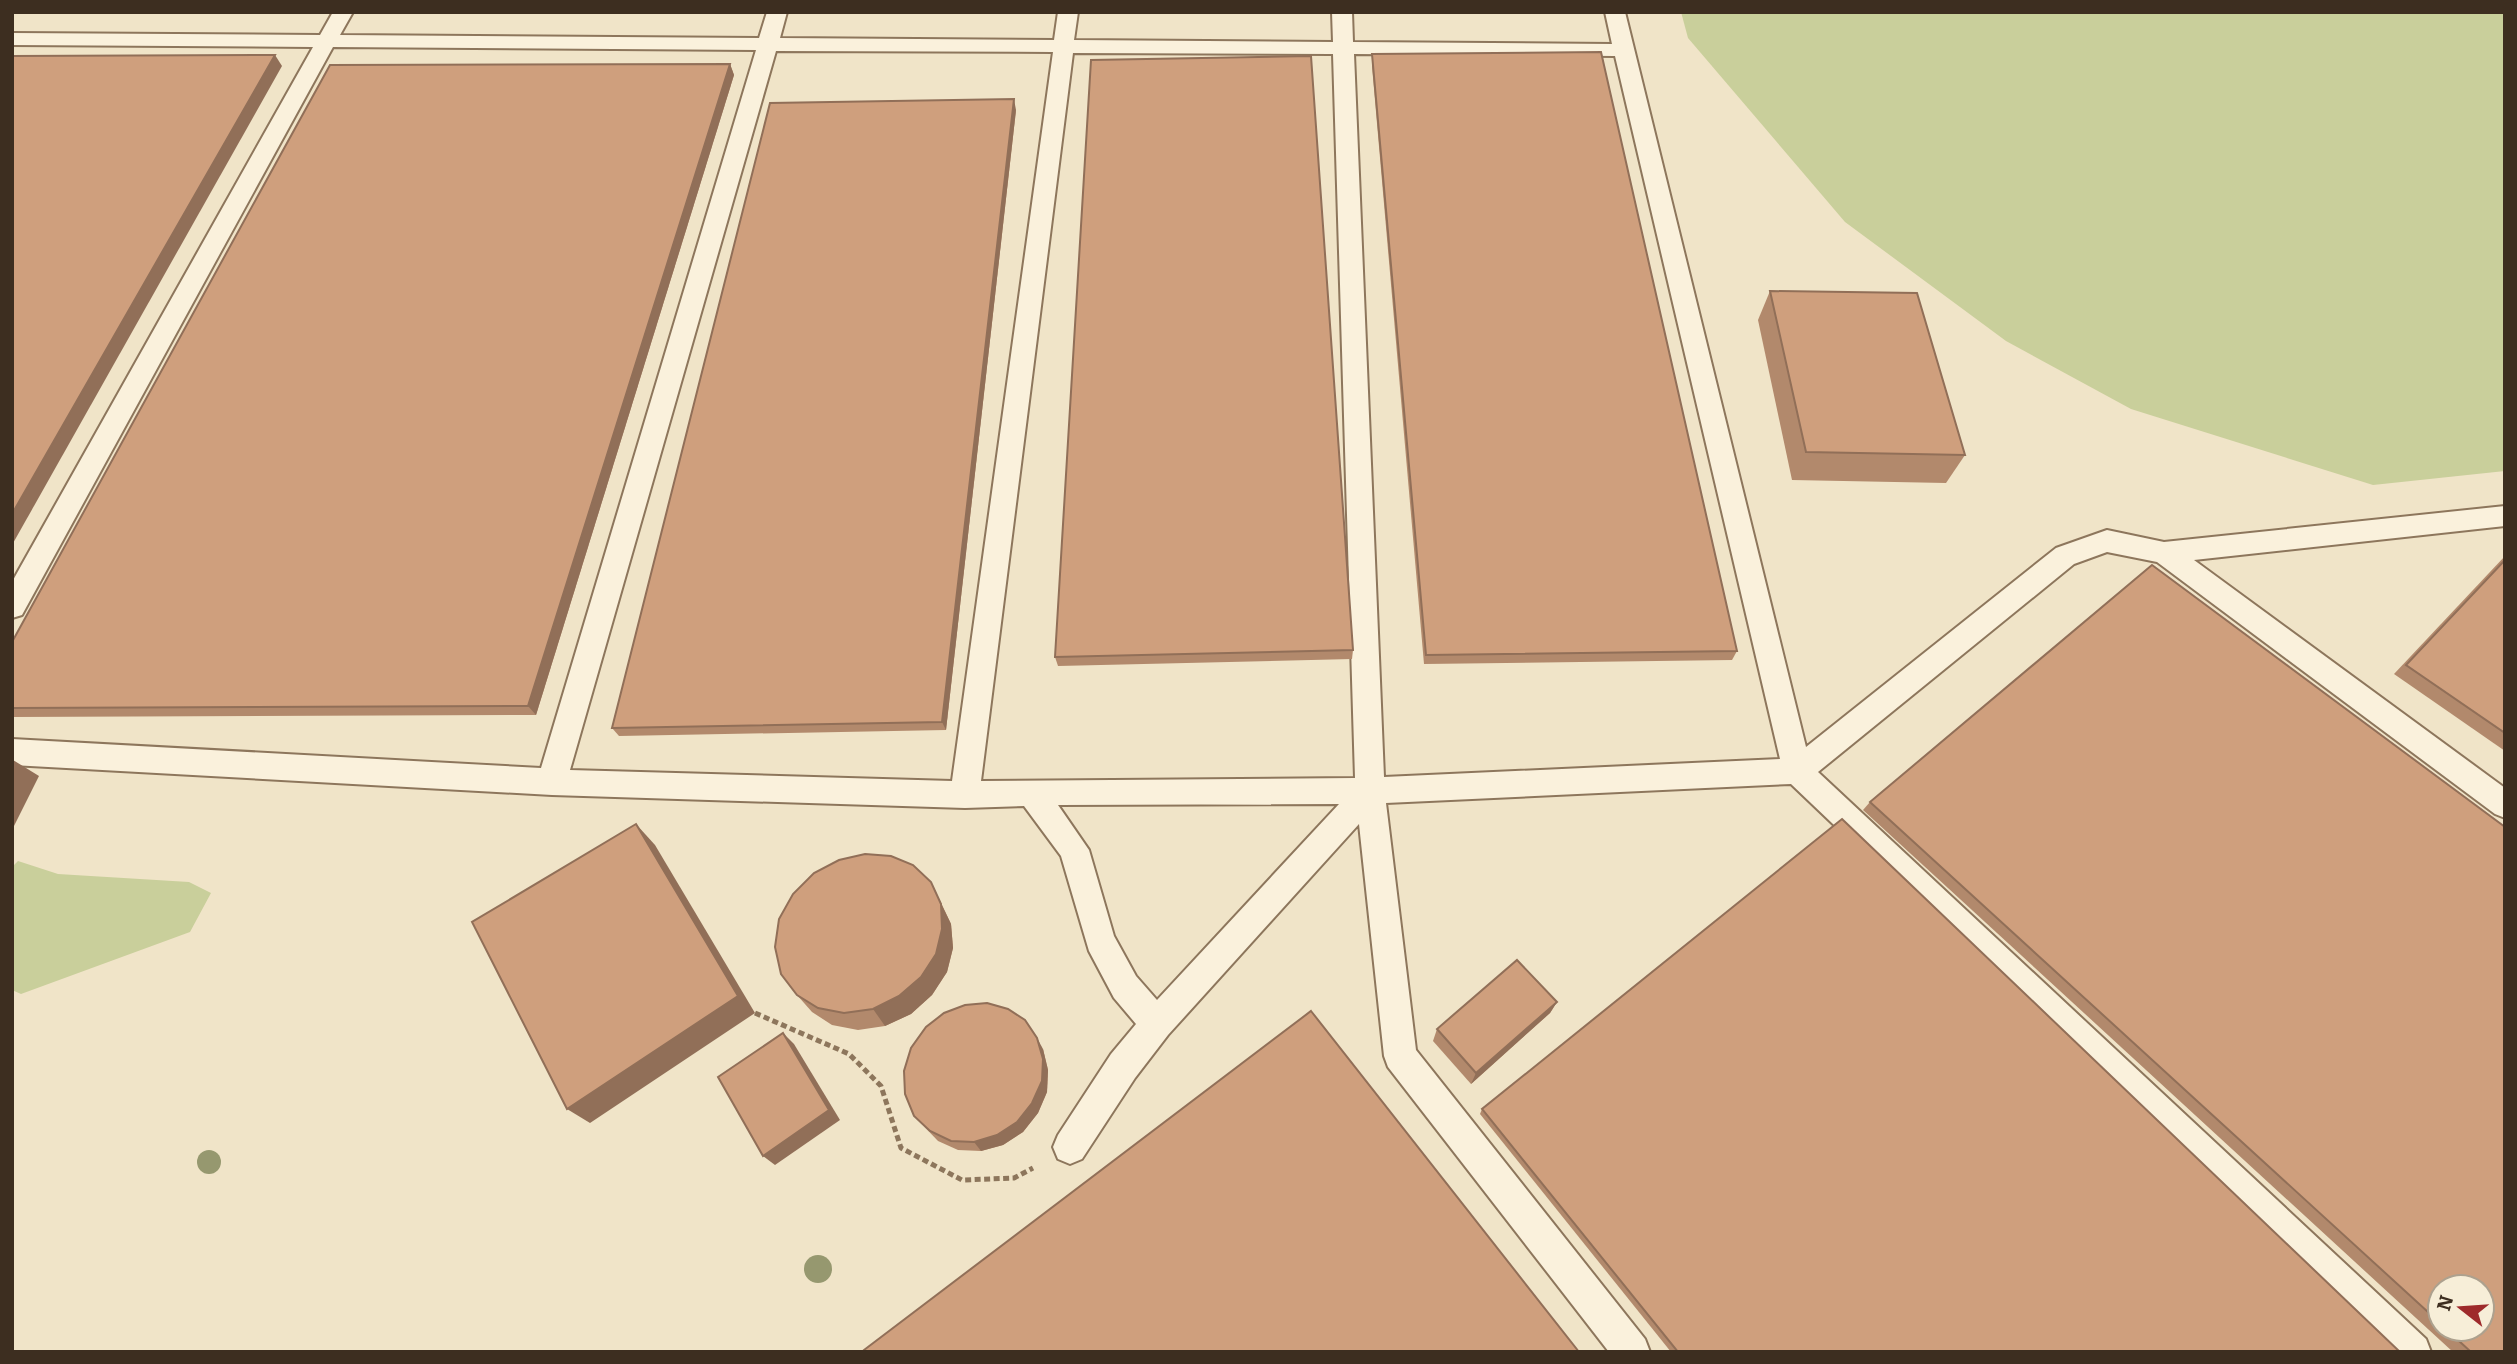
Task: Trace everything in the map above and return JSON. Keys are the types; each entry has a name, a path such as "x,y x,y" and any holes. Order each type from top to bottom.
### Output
{"lane":[{"path":"12,607 344,12"},
{"path":"552,782 777,12"},
{"path":"965,795 1068,12"},
{"path":"1342,12 1370,791 1400,1056 1632,1352"},
{"path":"1615,12 1797,771 2413,1352"},
{"path":"12,39 327,39 1623,50"},
{"path":"12,752 552,782 965,795 1031,792 1370,791 1797,771 2065,556 2107,541 2164,554 2505,516"},
{"path":"2164,554 2505,805"},
{"path":"1070,1147 1123,1066 1157,1024 1370,791"},
{"path":"1031,792 1074,850 1100,941 1125,987 1157,1024"}],"path":[{"path":"755,1013 849,1054 881,1086 901,1148 962,1180 1014,1178 1070,1147"}],"green space":[{"path":"1681,12 2505,12 2505,471 2373,485 2131,409 2006,341 1845,222 1688,38"},
{"path":"18,861 58,874 189,882 211,893 190,932 21,994 12,990 12,867"}],"building":[{"path":"1601,52 1737,651 1426,655 1372,54"},
{"path":"275,55 12,514 12,56"},
{"path":"1311,56 1353,650 1055,657 1091,60"},
{"path":"730,64 528,706 12,708 12,642 330,65"},
{"path":"1014,99 942,722 612,728 770,103"},
{"path":"1770,291 1917,293 1965,455 1806,452"},
{"path":"2505,560 2505,733 2406,665"},
{"path":"2152,565 2505,827 2505,1352 2471,1352 2461,1343 2496,1343 2496,1273 2426,1273 2426,1310 1870,802"},
{"path":"1842,819 2400,1352 1678,1352 1482,1109"},
{"path":"636,824 738,996 567,1109 472,922"},
{"path":"865,854 891,856 913,865 931,882 941,904 942,929 936,954 921,977 899,996 873,1009 844,1013 818,1008 797,995 781,974 775,947 779,919 793,894 814,873 839,860"},
{"path":"1517,960 1557,1002 1476,1073 1437,1029"},
{"path":"987,1003 1008,1009 1025,1020 1037,1038 1043,1059 1042,1081 1032,1103 1017,1122 997,1135 974,1142 951,1141 930,1131 914,1116 905,1094 904,1071 911,1048 926,1027 944,1013 965,1005"},
{"path":"1311,1011 1579,1352 865,1352 864,1350"},
{"path":"783,1033 829,1110 763,1156 718,1077"}]}
